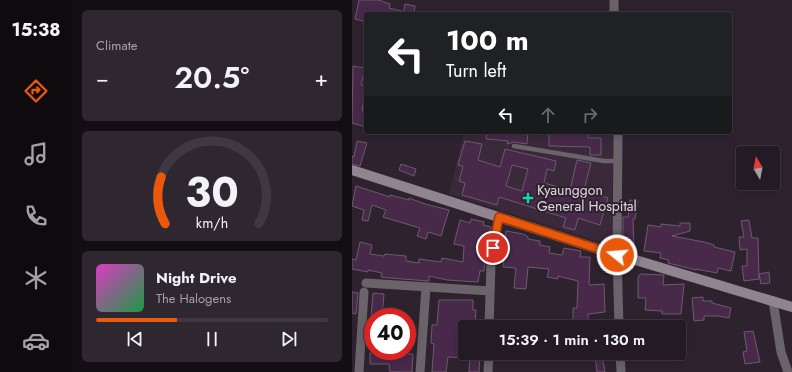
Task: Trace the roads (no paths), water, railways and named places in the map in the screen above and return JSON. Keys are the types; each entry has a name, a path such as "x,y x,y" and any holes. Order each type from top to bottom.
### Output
{"street":[{"path":"614,0 614,12"},
{"path":"618,134 617,255 619,320"},
{"path":"352,170 617,255 792,307"},
{"path":"489,320 491,264 499,217"},
{"path":"359,372 365,288 426,287 490,291"},
{"path":"420,372 426,287"},
{"path":"773,301 781,352 788,372"},
{"path":"488,372 489,360"},
{"path":"620,360 621,372"}],"lane":[{"path":"514,146 604,161 618,161"}],"place":[{"name":"Kyaunggon General Hospital","path":"528,198"}]}
